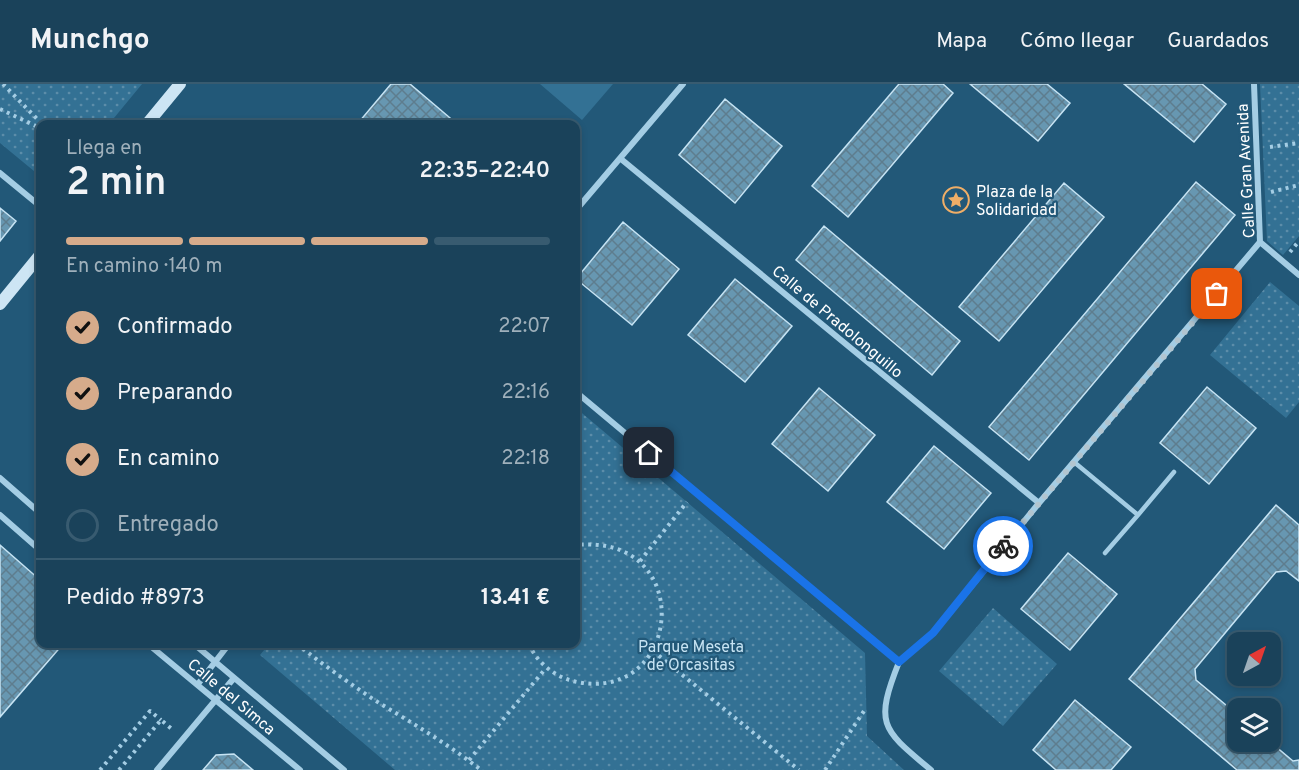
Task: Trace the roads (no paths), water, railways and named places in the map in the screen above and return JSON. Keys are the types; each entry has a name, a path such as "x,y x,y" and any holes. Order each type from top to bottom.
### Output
{"main road":[{"path":"150,120 180,84"},
{"path":"0,304 36,260"}],"street":[{"path":"580,205 683,84"},
{"name":"Calle Gran Avenida","path":"1254,84 1260,242 1299,275"},
{"name":"Calle de Pradolonguillo","path":"621,159 1039,503"},
{"path":"0,173 36,203"},
{"path":"932,770 893,738 884,715 886,695 899,662 933,633 1039,503 1260,242"},
{"path":"580,395 899,662"},
{"path":"0,478 36,510"},
{"path":"0,515 36,546"},
{"name":"Calle del Simca","path":"153,648 300,770"},
{"name":"Calle del Simca","path":"199,648 344,770"},
{"path":"198,684 226,648"},
{"path":"158,770 234,678"}],"lane":[{"path":"1074,462 1138,515"},
{"path":"1105,553 1174,472"}],"place":[{"name":"Plaza de la Solidaridad","path":"956,200"}],"park label":[{"name":"Parque Meseta de Orcasitas","path":"691,655"}]}
